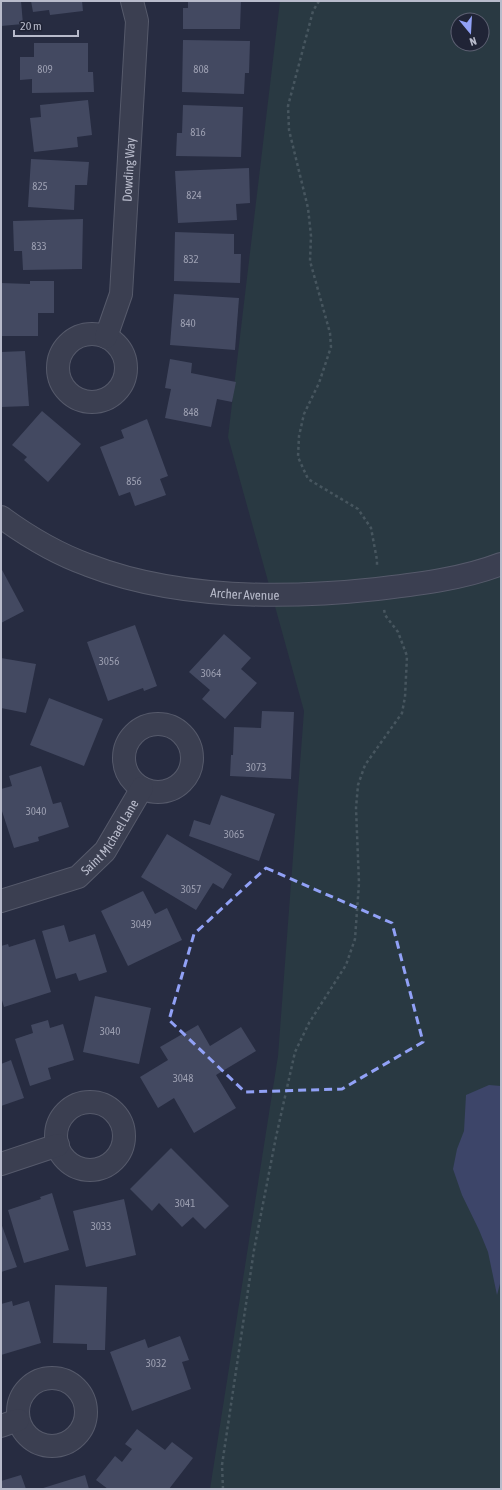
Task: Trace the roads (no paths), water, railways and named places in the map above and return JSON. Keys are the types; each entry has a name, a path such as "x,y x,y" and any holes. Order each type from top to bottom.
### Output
{"street":[{"name":"Dowding Way","path":"106,337 121,294 138,21 132,1"},
{"name":"Archer Avenue","path":"1,517 46,546 87,565 132,579 193,590 261,596 352,592 417,585 488,569 501,564"},
{"name":"Saint Michael Lane","path":"1,901 78,877 105,851 142,788"},
{"path":"1,1164 58,1145"}],"water":[{"path":"489,1085 501,1086 501,1280 497,1295 488,1252 462,1195 453,1169 457,1149 464,1131 466,1095"}]}
